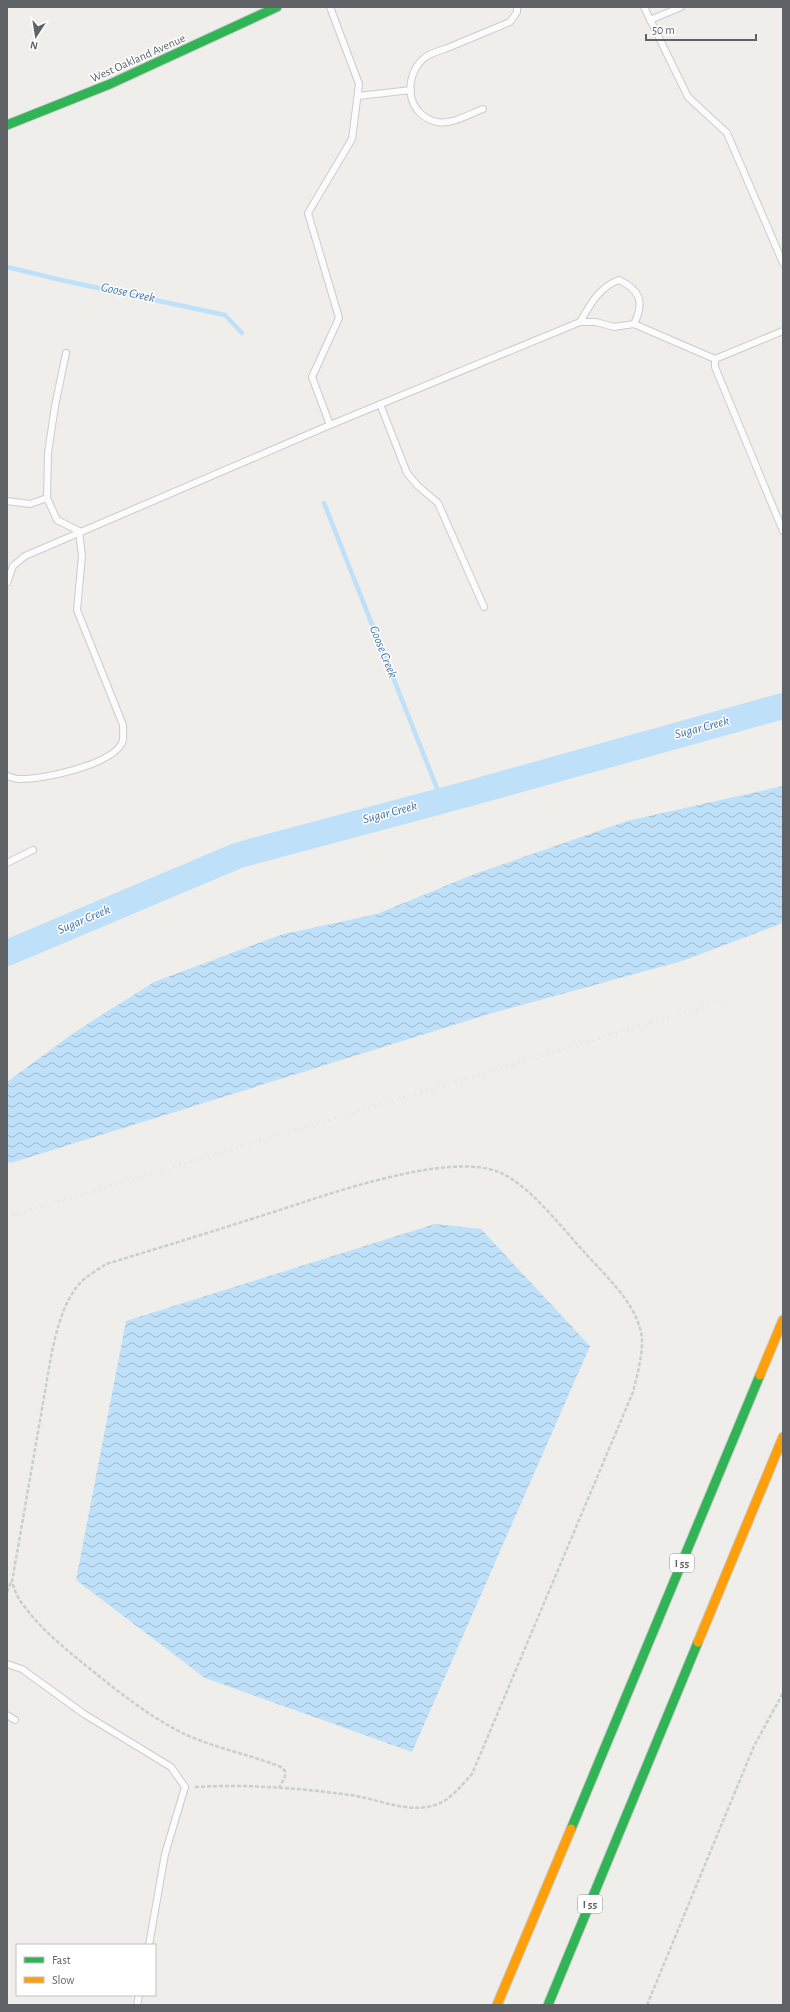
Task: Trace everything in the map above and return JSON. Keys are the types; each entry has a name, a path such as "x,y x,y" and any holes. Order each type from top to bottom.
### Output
{"main road":[{"name":"West Oakland Avenue","path":"7,125 55,108 132,76 277,7"},
{"name":"I 55","path":"497,2005 783,1320"},
{"name":"I 55","path":"548,2005 783,1437"}],"lane":[{"path":"330,7 359,84 352,139 308,213 340,318 312,377 330,425"},
{"path":"483,108 452,122 436,122 414,107 410,81 413,69 424,57 510,22 518,7"},
{"path":"644,7 688,97 727,133 783,263"},
{"path":"650,20 681,7"},
{"path":"358,96 411,90"},
{"path":"580,322 596,296 610,283 619,280 631,286 638,295 640,312 634,324"},
{"path":"7,584 13,566 25,556 80,531 330,425 580,322 596,322 614,327 634,324 715,359 783,331"},
{"path":"66,353 48,453 47,498 58,520 80,531"},
{"path":"715,359 715,367 783,531"},
{"path":"380,404 408,473 418,486 438,503 484,607"},
{"path":"7,501 30,504 47,498"},
{"path":"7,776 19,779 63,773 94,764 114,752 122,743 123,725 77,610 82,556 80,531"},
{"path":"7,863 33,850"},
{"path":"7,1664 22,1669 84,1714 171,1767 185,1787 165,1854 148,1944"},
{"path":"7,1715 15,1720"}],"path":[{"path":"7,1592 12,1582 52,1351 59,1321 68,1299 83,1280 106,1264 366,1184 426,1169 455,1166 478,1167 501,1172 530,1193 618,1288 635,1315 642,1340 633,1392 472,1774 458,1790 438,1804 409,1808 352,1795 279,1788 232,1785 185,1787"},
{"path":"12,1582 16,1594 24,1606 50,1635 134,1703 157,1719 188,1735 213,1745 281,1767 285,1771 285,1777 279,1788"},
{"path":"647,2005 754,1746 783,1692"}],"water":[{"path":"783,786 783,923 682,961 489,1014 11,1163 7,1162 7,1082 75,1032 154,982 280,935 377,914 472,875 627,821"},
{"path":"435,1224 481,1229 590,1346 412,1752 205,1678 76,1580 126,1321"}],"waterway":[{"name":"Goose Creek","path":"7,267 225,315 242,333"},
{"name":"Goose Creek","path":"324,503 442,801"},
{"name":"Sugar Creek","path":"7,953 239,855 467,794 783,706"}],"railway":[{"path":"7,1217 727,1000"}],"traffic: fast":[{"path":"7,125 110,84 277,7"},
{"path":"571,1829 760,1375"},
{"path":"548,2005 698,1642"}],"traffic: slow":[{"path":"760,1375 783,1320"},
{"path":"698,1642 783,1437"},
{"path":"497,2005 571,1829"}]}
